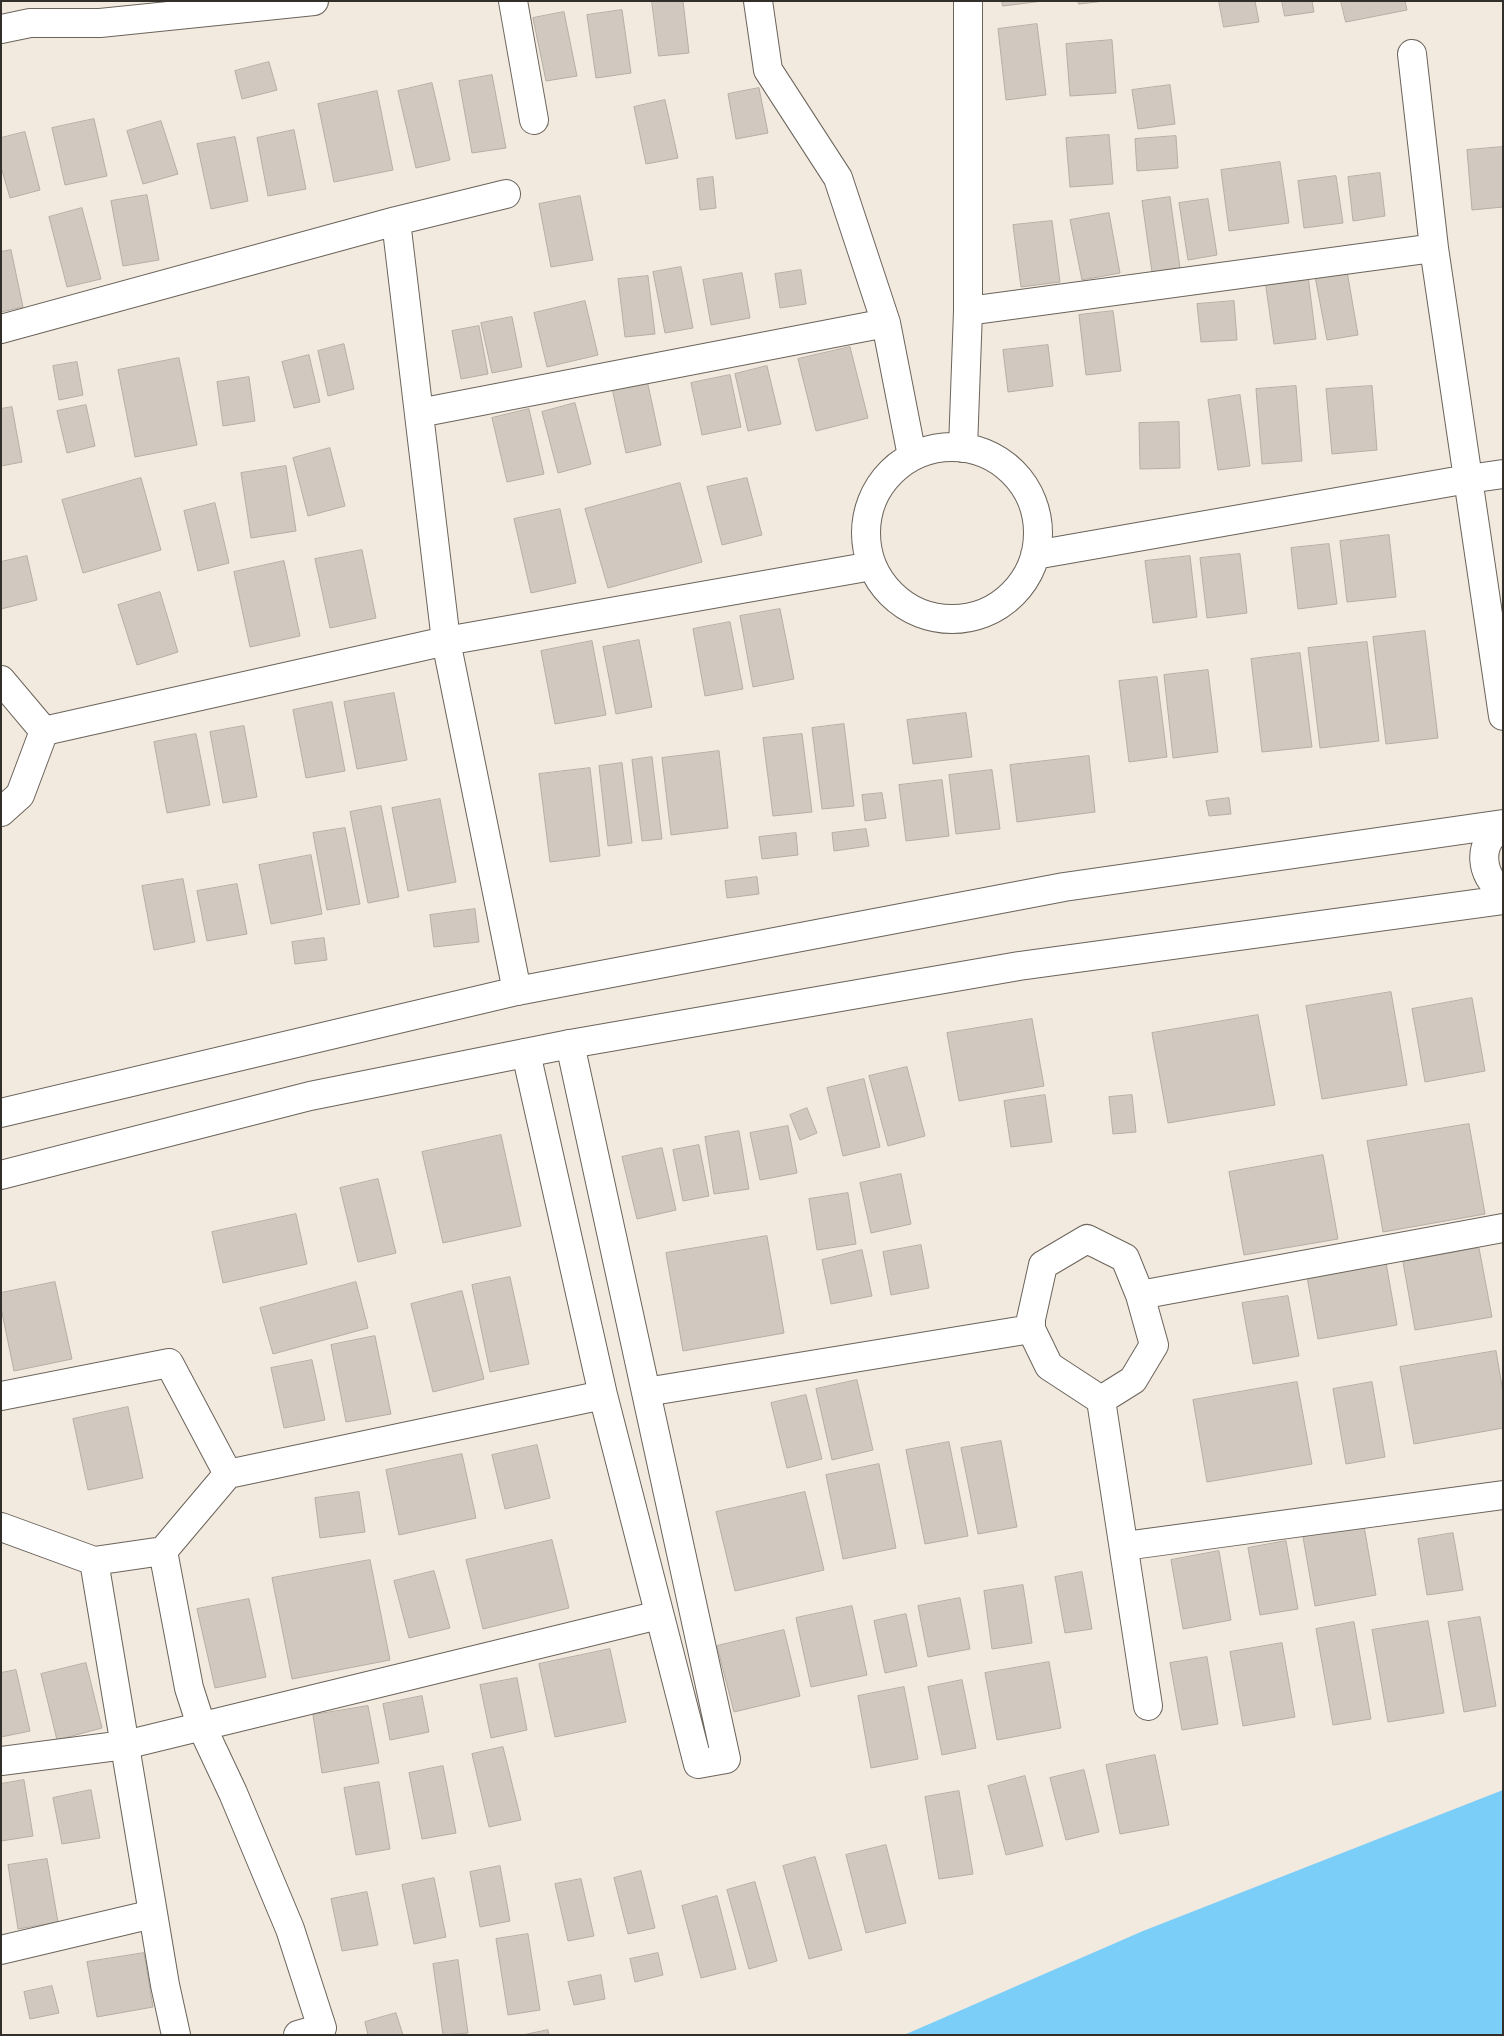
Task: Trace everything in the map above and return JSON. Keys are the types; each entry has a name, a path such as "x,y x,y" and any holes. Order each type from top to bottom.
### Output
{"street":[{"path":"1,29 30,23 100,23 314,1"},
{"path":"513,1 534,120"},
{"path":"758,1 768,70 838,178 886,323 912,456"},
{"path":"963,448 968,311 968,1"},
{"path":"1412,54 1434,248 1503,716"},
{"path":"1,329 396,221 506,194"},
{"path":"396,221 446,641 517,991"},
{"path":"968,311 1434,248"},
{"path":"418,414 886,323"},
{"path":"936,448 963,448 991,456 1014,474 1031,498 1038,526 1036,555 1025,580 1007,599 984,614 957,619 930,617 906,606 886,588 872,566 866,541 867,516 876,492 892,471 912,456 936,448"},
{"path":"1036,555 1503,474"},
{"path":"44,731 446,641 872,566"},
{"path":"1,680 44,731"},
{"path":"1,812 20,795 44,731"},
{"path":"1,1113 517,991 1064,887 1503,826"},
{"path":"1503,826 1490,837 1485,849 1483,864 1488,876 1496,887 1503,892"},
{"path":"1,1175 310,1096 526,1052 1019,966 1503,900"},
{"path":"526,1052 603,1395 698,1764 726,1759 570,1044"},
{"path":"1140,1295 1503,1228"},
{"path":"1100,1400 1133,1380 1154,1345 1140,1295 1126,1258 1087,1239 1043,1265 1031,1318 1031,1329 1048,1366 1100,1400 1148,1706"},
{"path":"646,1392 1031,1329"},
{"path":"1,1396 169,1363 228,1474"},
{"path":"1,1527 94,1561 163,1551 228,1474 603,1395"},
{"path":"1124,1546 1503,1495"},
{"path":"163,1551 189,1688 201,1725 233,1792 290,1929 322,2028 298,2035"},
{"path":"94,1561 164,1985 176,2035"},
{"path":"1,1761 125,1745 660,1615"},
{"path":"1,1950 153,1914"}],"water":[{"path":"1503,1790 1503,2035 904,2035 1143,1931"}],"building":[{"path":"652,1 683,1 689,53 659,56"},
{"path":"1002,1 1043,1 1003,6"},
{"path":"1078,1 1105,1 1079,4"},
{"path":"1219,1 1255,1 1259,22 1224,27"},
{"path":"1282,1 1312,1 1314,12 1285,16"},
{"path":"1341,1 1405,1 1407,10 1346,22"},
{"path":"622,10 631,73 596,78 587,15"},
{"path":"564,12 577,76 546,81 533,18"},
{"path":"1037,24 1046,95 1006,100 998,29"},
{"path":"1112,40 1116,93 1070,96 1066,44"},
{"path":"269,62 277,90 242,99 235,71"},
{"path":"492,75 506,148 472,153 459,81"},
{"path":"432,83 450,160 416,168 398,91"},
{"path":"1170,85 1175,124 1138,129 1132,90"},
{"path":"759,88 768,133 736,139 728,94"},
{"path":"377,91 393,170 334,182 318,104"},
{"path":"665,100 678,158 646,164 634,107"},
{"path":"94,119 107,176 65,185 52,128"},
{"path":"161,121 178,174 143,184 127,131"},
{"path":"294,130 306,189 268,196 257,138"},
{"path":"25,132 40,190 10,198 1,167 1,138"},
{"path":"1109,135 1113,184 1070,187 1066,138"},
{"path":"1176,136 1178,168 1137,171 1135,139"},
{"path":"235,137 248,201 211,209 197,144"},
{"path":"1503,147 1503,207 1472,210 1467,150"},
{"path":"1280,162 1289,223 1229,231 1221,170"},
{"path":"1380,173 1385,216 1353,221 1348,177"},
{"path":"1336,176 1343,223 1304,228 1298,181"},
{"path":"713,177 716,208 700,210 697,179"},
{"path":"147,195 159,260 123,266 111,201"},
{"path":"580,196 593,260 551,267 539,204"},
{"path":"1170,197 1181,275 1153,279 1142,201"},
{"path":"1208,199 1217,255 1188,260 1179,203"},
{"path":"82,208 101,279 67,287 49,217"},
{"path":"1109,213 1120,273 1082,280 1070,220"},
{"path":"1052,221 1060,282 1021,287 1013,225"},
{"path":"11,250 23,307 1,312 1,252"},
{"path":"1346,265 1358,335 1327,340 1314,271"},
{"path":"681,267 693,328 665,333 653,272"},
{"path":"1307,268 1316,339 1274,344 1264,273"},
{"path":"801,270 806,304 780,308 775,274"},
{"path":"742,273 750,318 711,325 703,280"},
{"path":"648,276 655,334 625,337 618,279"},
{"path":"585,301 598,355 547,367 534,313"},
{"path":"1234,301 1237,340 1201,342 1197,304"},
{"path":"1113,311 1121,371 1086,375 1079,315"},
{"path":"512,317 522,367 492,373 481,323"},
{"path":"479,326 488,374 461,379 452,331"},
{"path":"344,344 354,389 328,396 318,351"},
{"path":"1048,345 1053,386 1008,392 1003,350"},
{"path":"850,347 868,418 816,431 798,359"},
{"path":"309,355 320,402 294,408 282,362"},
{"path":"179,358 197,445 135,457 118,370"},
{"path":"77,362 83,395 59,400 53,366"},
{"path":"767,366 781,424 748,431 735,374"},
{"path":"730,375 741,427 702,435 691,383"},
{"path":"249,377 255,421 223,426 217,382"},
{"path":"647,380 661,445 626,453 612,388"},
{"path":"1296,386 1302,461 1262,464 1256,389"},
{"path":"1372,386 1377,450 1332,454 1326,389"},
{"path":"1240,395 1250,466 1218,470 1208,400"},
{"path":"575,403 591,464 558,473 542,412"},
{"path":"86,405 95,446 67,453 57,411"},
{"path":"12,407 22,462 1,466 1,409"},
{"path":"529,409 544,474 507,482 492,418"},
{"path":"1179,422 1180,468 1140,469 1139,423"},
{"path":"330,448 345,506 308,516 293,458"},
{"path":"286,466 296,531 251,538 241,473"},
{"path":"141,478 161,550 83,573 62,500"},
{"path":"747,478 762,535 722,545 707,487"},
{"path":"680,483 702,562 608,588 585,509"},
{"path":"215,503 229,563 198,571 184,511"},
{"path":"560,509 576,583 531,593 514,519"},
{"path":"1389,535 1396,597 1347,602 1340,541"},
{"path":"1329,544 1337,604 1298,609 1291,548"},
{"path":"362,550 376,618 330,628 315,559"},
{"path":"1240,554 1247,613 1207,618 1200,558"},
{"path":"27,556 37,600 1,609 1,562"},
{"path":"1190,556 1197,617 1153,623 1145,561"},
{"path":"284,561 300,636 250,647 234,572"},
{"path":"160,592 178,652 137,665 118,605"},
{"path":"780,609 794,679 753,687 740,616"},
{"path":"730,622 743,689 705,696 693,629"},
{"path":"1425,631 1438,738 1386,744 1373,637"},
{"path":"639,640 652,707 616,714 603,647"},
{"path":"592,641 606,715 555,724 541,651"},
{"path":"1367,642 1379,741 1320,748 1308,648"},
{"path":"1300,653 1312,747 1262,752 1251,659"},
{"path":"1208,670 1218,752 1173,758 1164,675"},
{"path":"1157,677 1167,757 1129,762 1119,681"},
{"path":"394,693 407,760 357,769 344,702"},
{"path":"332,702 345,771 306,778 293,710"},
{"path":"966,713 972,757 913,764 907,720"},
{"path":"844,724 854,806 822,809 812,728"},
{"path":"244,726 257,797 223,803 210,732"},
{"path":"196,734 210,805 167,813 154,742"},
{"path":"802,734 812,812 773,816 763,738"},
{"path":"719,751 728,828 671,835 662,758"},
{"path":"1089,756 1095,812 1017,822 1010,765"},
{"path":"652,757 662,839 642,841 632,760"},
{"path":"622,763 632,843 608,846 599,766"},
{"path":"590,768 600,856 550,862 539,774"},
{"path":"992,770 1000,829 956,834 949,775"},
{"path":"942,780 949,836 906,841 899,785"},
{"path":"882,793 886,818 865,821 862,795"},
{"path":"1229,798 1231,814 1209,816 1206,801"},
{"path":"440,799 456,882 408,891 392,808"},
{"path":"381,806 399,897 368,903 350,812"},
{"path":"345,828 360,904 327,910 313,833"},
{"path":"866,829 869,846 834,851 832,833"},
{"path":"796,833 798,855 762,859 759,837"},
{"path":"311,855 322,914 271,924 259,865"},
{"path":"757,877 759,894 727,898 725,881"},
{"path":"183,879 195,942 154,950 142,886"},
{"path":"237,884 247,934 207,941 197,891"},
{"path":"475,909 479,942 434,947 430,915"},
{"path":"324,938 327,960 295,964 292,942"},
{"path":"1391,992 1407,1085 1322,1099 1306,1006"},
{"path":"1472,998 1485,1071 1425,1082 1412,1009"},
{"path":"1258,1015 1275,1105 1168,1123 1152,1033"},
{"path":"1032,1019 1044,1086 959,1101 947,1033"},
{"path":"907,1067 925,1136 888,1146 869,1076"},
{"path":"864,1079 880,1147 843,1156 827,1088"},
{"path":"1045,1095 1052,1142 1011,1147 1004,1101"},
{"path":"1132,1095 1136,1132 1113,1134 1109,1097"},
{"path":"807,1108 817,1133 800,1140 790,1115"},
{"path":"1469,1124 1485,1214 1383,1232 1367,1141"},
{"path":"788,1126 797,1173 760,1180 750,1133"},
{"path":"739,1131 749,1189 714,1194 705,1137"},
{"path":"501,1135 521,1226 443,1243 422,1152"},
{"path":"699,1145 709,1196 683,1201 673,1150"},
{"path":"662,1148 676,1210 637,1219 622,1157"},
{"path":"1323,1155 1338,1239 1244,1255 1229,1172"},
{"path":"901,1174 911,1224 871,1233 860,1183"},
{"path":"378,1179 396,1253 358,1262 340,1188"},
{"path":"848,1193 856,1244 817,1250 809,1199"},
{"path":"296,1214 307,1264 223,1283 212,1232"},
{"path":"767,1236 784,1333 683,1351 666,1253"},
{"path":"921,1245 929,1288 891,1295 883,1252"},
{"path":"1479,1248 1492,1317 1415,1330 1403,1262"},
{"path":"862,1250 872,1296 831,1304 822,1260"},
{"path":"1385,1257 1397,1325 1318,1339 1306,1271"},
{"path":"510,1277 529,1364 490,1372 472,1285"},
{"path":"55,1282 72,1359 14,1371 1,1308 1,1293"},
{"path":"356,1282 368,1328 273,1354 260,1308"},
{"path":"462,1291 484,1379 433,1392 411,1304"},
{"path":"1288,1296 1299,1356 1253,1364 1242,1303"},
{"path":"375,1336 391,1414 346,1422 331,1345"},
{"path":"1496,1351 1503,1392 1503,1428 1414,1444 1400,1367"},
{"path":"312,1360 325,1420 284,1428 271,1368"},
{"path":"857,1380 873,1450 832,1460 816,1389"},
{"path":"1297,1382 1312,1464 1207,1482 1193,1400"},
{"path":"1372,1382 1385,1457 1346,1464 1333,1389"},
{"path":"806,1395 822,1459 787,1468 771,1403"},
{"path":"128,1407 143,1478 88,1490 73,1419"},
{"path":"1001,1441 1017,1527 978,1534 961,1448"},
{"path":"949,1442 968,1536 925,1544 906,1450"},
{"path":"537,1445 550,1498 505,1509 492,1455"},
{"path":"462,1454 476,1518 399,1535 386,1470"},
{"path":"879,1464 896,1548 843,1559 826,1475"},
{"path":"359,1492 365,1532 320,1538 315,1498"},
{"path":"805,1492 824,1570 735,1591 716,1512"},
{"path":"1364,1526 1376,1595 1315,1606 1303,1537"},
{"path":"1453,1533 1463,1590 1427,1595 1418,1539"},
{"path":"552,1540 569,1608 483,1629 466,1560"},
{"path":"1286,1541 1298,1609 1260,1615 1248,1548"},
{"path":"1219,1551 1231,1620 1183,1629 1171,1560"},
{"path":"370,1560 390,1660 292,1679 272,1578"},
{"path":"434,1571 450,1628 409,1638 394,1581"},
{"path":"1082,1572 1092,1629 1065,1633 1055,1577"},
{"path":"1023,1585 1032,1643 992,1649 984,1591"},
{"path":"960,1598 970,1649 928,1657 918,1606"},
{"path":"249,1599 266,1677 215,1688 197,1609"},
{"path":"852,1606 867,1675 811,1687 796,1618"},
{"path":"906,1614 917,1666 885,1673 874,1621"},
{"path":"1480,1617 1496,1706 1464,1712 1448,1622"},
{"path":"1428,1621 1444,1713 1388,1722 1372,1630"},
{"path":"1354,1622 1371,1719 1333,1725 1316,1629"},
{"path":"784,1630 800,1696 734,1712 717,1646"},
{"path":"1282,1643 1295,1717 1243,1726 1230,1652"},
{"path":"610,1649 626,1722 555,1737 539,1664"},
{"path":"1207,1657 1218,1724 1182,1730 1170,1663"},
{"path":"1049,1662 1061,1728 997,1740 985,1673"},
{"path":"86,1663 102,1728 57,1740 41,1674"},
{"path":"16,1670 30,1731 1,1737 1,1673"},
{"path":"517,1678 527,1730 491,1738 480,1685"},
{"path":"962,1680 976,1748 942,1755 928,1687"},
{"path":"904,1687 918,1759 871,1768 858,1696"},
{"path":"422,1696 429,1732 390,1740 383,1704"},
{"path":"368,1706 379,1763 322,1773 313,1715"},
{"path":"503,1747 521,1820 489,1827 472,1754"},
{"path":"1155,1755 1169,1825 1120,1834 1106,1765"},
{"path":"443,1766 456,1833 422,1839 409,1773"},
{"path":"1084,1770 1099,1832 1066,1840 1050,1778"},
{"path":"1025,1776 1043,1846 1006,1855 988,1786"},
{"path":"24,1780 33,1836 1,1841 1,1784"},
{"path":"379,1782 390,1849 356,1855 344,1788"},
{"path":"91,1790 100,1838 62,1844 53,1798"},
{"path":"959,1791 973,1874 939,1879 925,1797"},
{"path":"886,1845 906,1923 866,1933 846,1855"},
{"path":"815,1857 842,1950 809,1959 783,1866"},
{"path":"47,1859 58,1922 18,1929 8,1865"},
{"path":"500,1866 510,1921 480,1927 470,1872"},
{"path":"641,1871 655,1928 628,1934 614,1878"},
{"path":"434,1878 446,1937 414,1944 402,1885"},
{"path":"581,1879 594,1936 568,1941 555,1884"},
{"path":"755,1882 777,1961 749,1969 727,1890"},
{"path":"367,1892 378,1945 342,1951 331,1899"},
{"path":"717,1896 736,1969 701,1978 682,1906"},
{"path":"528,1934 540,2010 508,2015 496,1939"},
{"path":"144,1953 153,2007 97,2017 87,1962"},
{"path":"658,1953 663,1975 635,1982 630,1959"},
{"path":"458,1960 468,2033 443,2035 433,1964"},
{"path":"601,1975 605,1999 574,2005 568,1982"},
{"path":"52,1986 59,2013 30,2019 24,1992"},
{"path":"396,2013 403,2035 368,2035 365,2022"},
{"path":"548,2030 549,2035 523,2035"}]}
